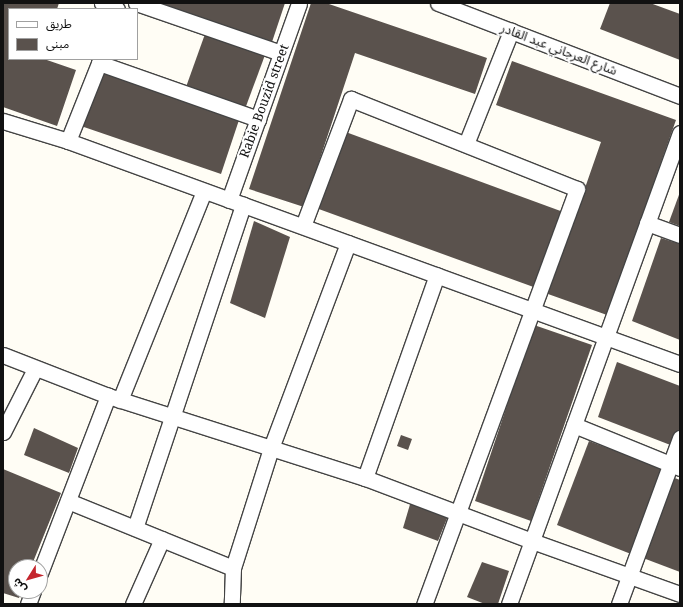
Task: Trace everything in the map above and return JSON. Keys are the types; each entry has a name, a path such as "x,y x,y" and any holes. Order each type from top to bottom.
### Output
{"street":[{"path":"102,3 115,8"},
{"path":"136,3 281,53"},
{"name":"Rabie Bouzid street","path":"229,200 299,3"},
{"name":"شارع العرجاني عبد القادر","path":"438,3 680,96"},
{"path":"466,144 511,31"},
{"path":"68,141 99,61 258,119"},
{"path":"303,226 350,100 466,144 576,189 533,310 455,513 424,604"},
{"path":"3,121 68,141 680,364"},
{"path":"508,604 532,542 680,133"},
{"path":"45,559 68,501 204,191"},
{"path":"135,528 244,205"},
{"path":"647,223 680,235"},
{"path":"232,604 233,568 271,448 348,243"},
{"path":"365,478 437,275"},
{"path":"3,355 35,369 114,398 365,478 532,542 680,594"},
{"path":"3,432 35,369"},
{"path":"574,425 675,466"},
{"path":"619,604 629,575 675,466 680,438"},
{"path":"68,501 233,568"},
{"path":"132,604 162,539"}],"building":[{"path":"3,3 59,3 57,8 8,8 8,60 47,60 76,70 57,126 3,107"},
{"path":"150,3 285,3 271,45"},
{"path":"311,3 326,3 487,58 475,94 355,53 304,207 249,189"},
{"path":"610,3 650,3 680,14 680,60 600,29"},
{"path":"205,34 265,55 245,109 186,87"},
{"path":"512,61 676,120 607,315 548,294 601,142 496,105"},
{"path":"99,72 239,120 221,174 81,126"},
{"path":"343,131 566,213 539,289 316,208"},
{"path":"680,192 680,226 669,222"},
{"path":"254,221 290,237 265,318 230,303"},
{"path":"661,238 680,244 680,340 632,321"},
{"path":"534,325 592,345 531,521 475,501"},
{"path":"617,362 680,386 680,427 673,446 598,417"},
{"path":"34,428 78,448 69,473 24,455"},
{"path":"401,435 412,439 408,450 397,446"},
{"path":"589,441 661,468 631,554 557,525"},
{"path":"3,469 61,493 34,559 8,559 8,595 3,593"},
{"path":"672,477 680,480 680,572 643,558"},
{"path":"411,501 448,516 438,541 403,528"},
{"path":"482,562 509,571 498,604 485,604 467,597"}]}
